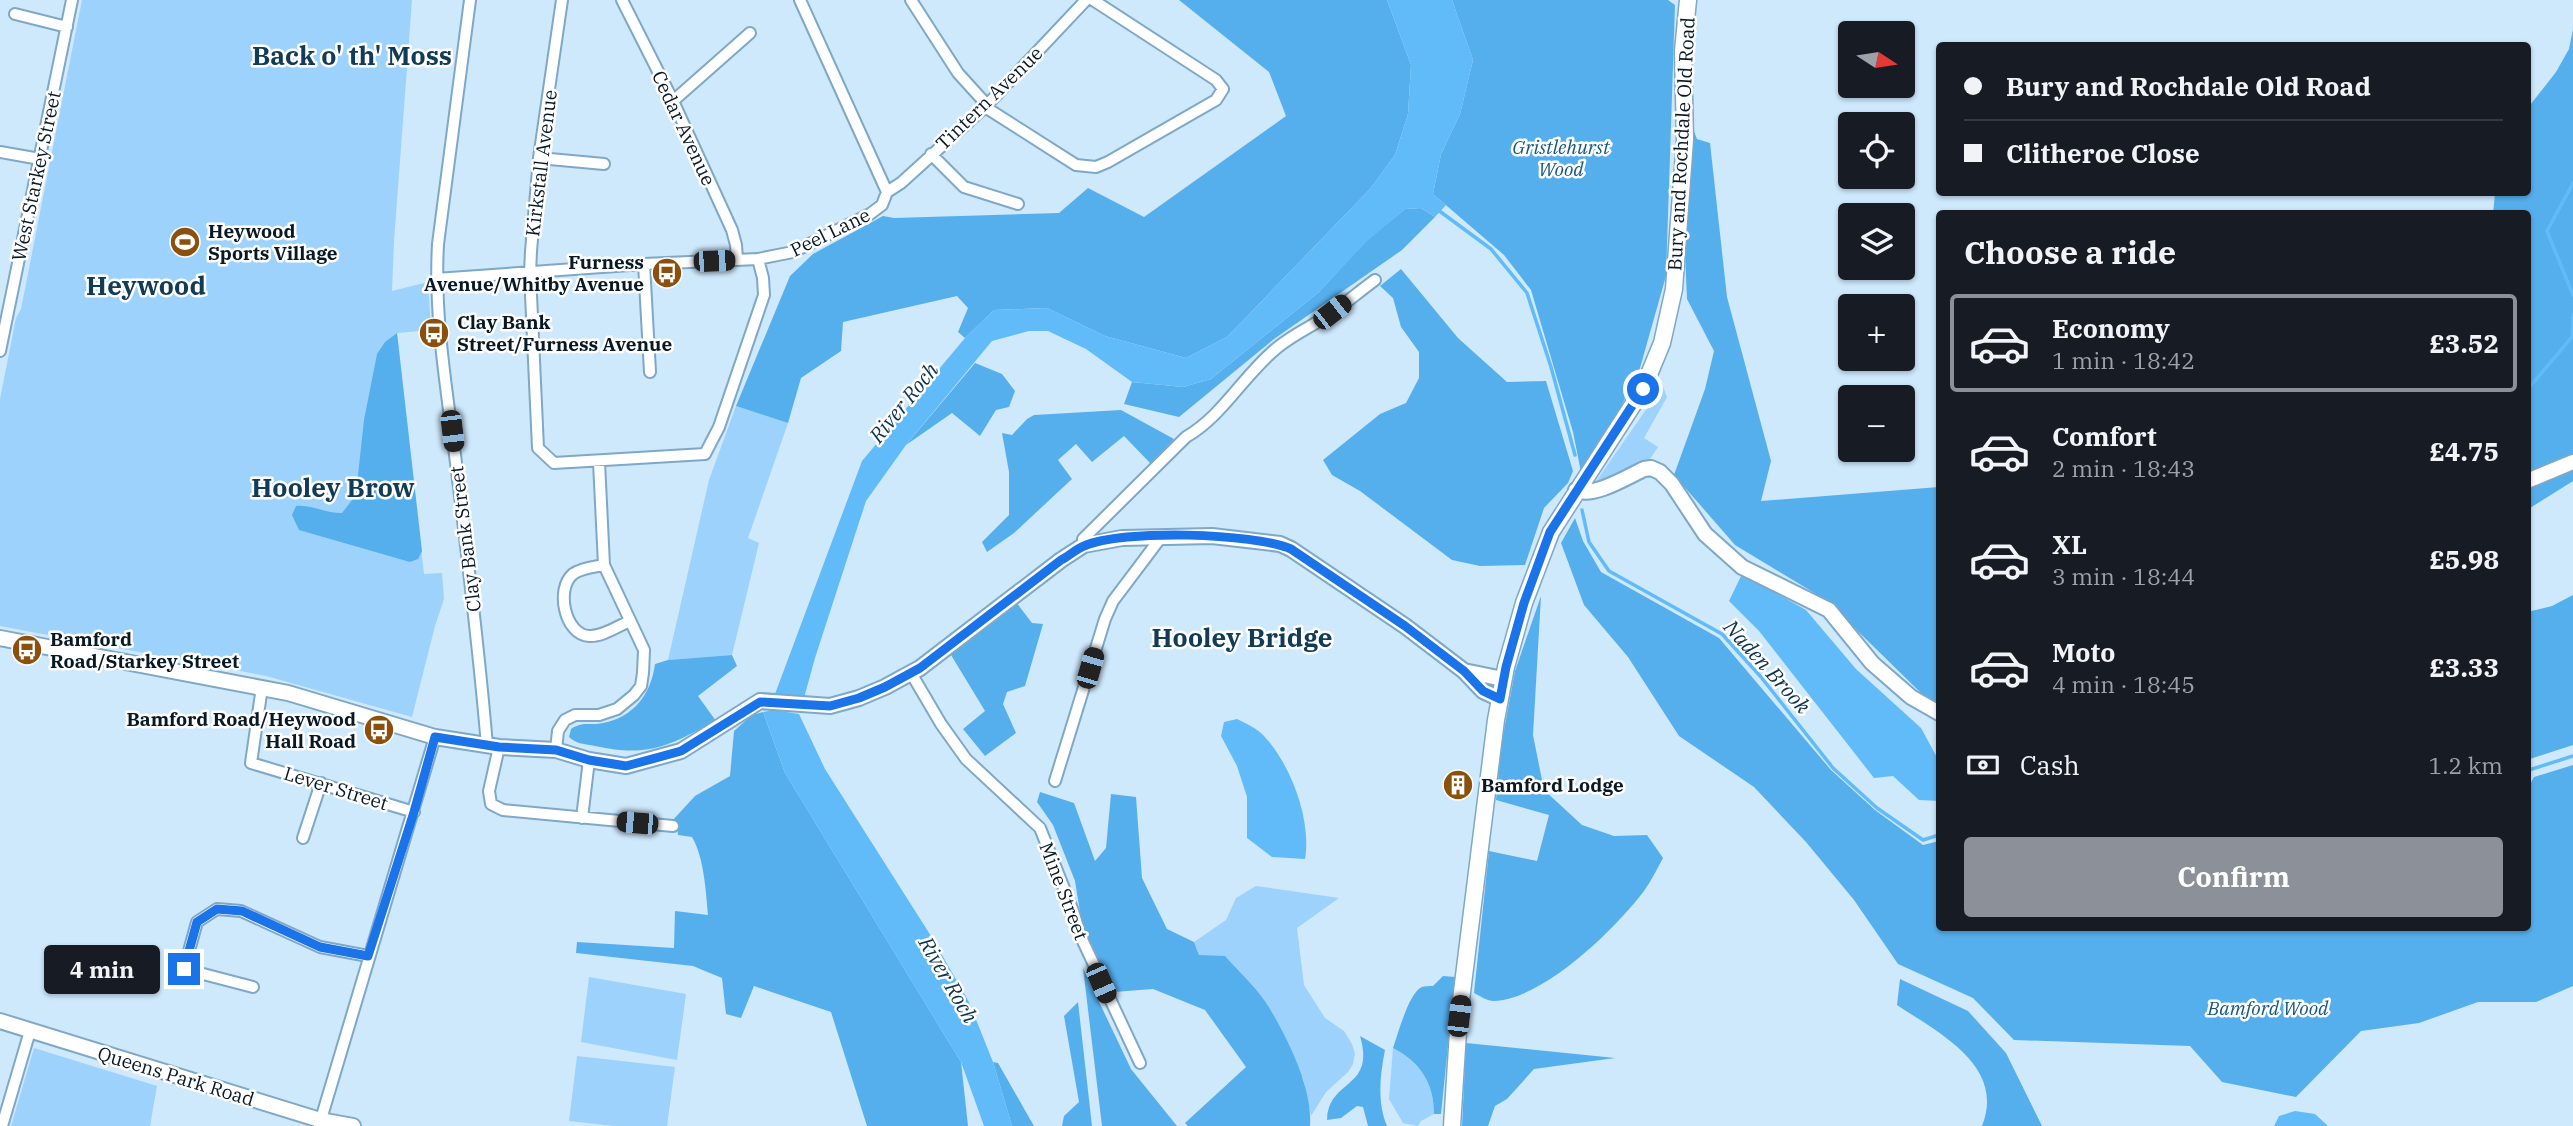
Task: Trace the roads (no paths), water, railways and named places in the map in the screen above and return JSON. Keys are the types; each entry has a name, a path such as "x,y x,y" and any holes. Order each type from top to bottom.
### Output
{"main road":[{"name":"Bury and Rochdale Old Road","path":"1452,1126 1459,1016 1503,679 1524,603 1550,532 1643,389 1662,343 1669,317 1674,289 1685,140 1683,51 1689,0"}],"street":[{"name":"West Starkey Street","path":"0,351 72,0"},
{"name":"Clay Bank Street","path":"470,0 438,244 436,279 439,329 493,746 489,791 491,804 503,810 582,818"},
{"name":"Kirkstall Avenue","path":"562,0 539,158 530,273 538,448 554,463 705,454 719,427 764,295 758,259"},
{"name":"Cedar Avenue","path":"622,0 673,101 732,230 737,260"},
{"name":"Peel Lane","path":"436,279 775,257 793,252 870,214 882,205 887,192 800,0"},
{"path":"911,0 956,71 986,106 1069,161 1089,168 1108,162 1216,100 1223,89 1216,80 1093,0"},
{"name":"Tintern Avenue","path":"887,192 901,183 986,106 1086,0"},
{"path":"15,14 67,27"},
{"path":"673,101 750,33"},
{"path":"0,152 40,159"},
{"path":"931,154 964,187 1018,204"},
{"path":"539,158 604,164"},
{"path":"644,264 650,372"},
{"path":"1084,545 1083,539 1186,437 1217,413 1260,363 1279,346 1332,312 1374,280"},
{"path":"556,750 558,731 565,720 575,715 599,715 617,709 626,704 641,686 643,650 604,565 599,462"},
{"path":"2531,479 2573,462"},
{"path":"1577,490 1594,492 1644,469 1651,468 1660,472 1672,484 1705,534 1742,567 1829,610 1872,663 1911,698 1936,711"},
{"path":"1055,781 1105,619 1113,601 1162,536"},
{"path":"0,638 262,687 435,737 493,746 556,750 589,760 626,766 681,751 760,702 830,706 859,698 911,673 1084,545 1122,538 1212,536 1264,541 1291,549 1405,626 1464,671 1483,691 1500,699"},
{"path":"604,565 583,569 568,580 565,596 568,620 579,634 587,636 595,636 630,621"},
{"path":"1464,671 1503,679"},
{"name":"Mine Street","path":"911,673 941,724 966,759 1040,828 1081,937 1140,1063"},
{"name":"Lever Street","path":"262,687 251,763 414,812"},
{"path":"320,1123 435,737"},
{"path":"589,760 582,818 673,826"},
{"path":"303,838 321,783"},
{"path":"253,987 184,969 197,922 217,909 242,911 320,947 368,956"},
{"name":"Queens Park Road","path":"0,1021 320,1123 353,1126"},
{"path":"2,1126 30,1031"}],"water":[{"path":"1387,0 1452,0 1473,60 1460,114 1441,154 1433,194 1446,205 1435,217 1421,208 1405,209 1366,242 1319,292 1211,379 1183,387 1132,382 1086,349 1048,331 1029,331 992,341 906,445 866,501 804,698 775,694 862,461 965,338 994,310 1047,308 1105,336 1186,358 1227,337 1370,189 1395,155 1408,114 1411,65"},
{"path":"1742,574 1806,610 1856,669 1921,728 1936,756 1936,801 1919,800 1893,776 1874,778 1759,631 1729,601"},
{"name":"River Roch","path":"774,710 799,714 825,769 931,936 969,1002 993,1062 1012,1126 984,1126 961,1062 785,773 763,712"},
{"path":"1237,719 1261,733 1272,745 1290,775 1302,809 1305,859 1272,857 1247,838 1247,797 1237,766 1221,736 1224,722"},
{"path":"2295,1111 2315,1114 2328,1126 2274,1126 2279,1116"}],"waterway":[{"path":"2573,183 2547,231 2573,295"},
{"name":"Naden Brook","path":"1438,210 1491,249 1527,293 1575,455"},
{"path":"2531,385 2572,337 2573,315"},
{"name":"Naden Brook","path":"1582,510 1589,542 1609,571 1722,634 1761,677 1833,768 1877,808 1923,840 1936,836"},
{"name":"Naden Brook","path":"2531,769 2573,756"}],"place":[{"name":"Heywood Sports Village","path":"185,242"},
{"name":"Furness Avenue/Whitby Avenue","path":"667,273"},
{"name":"Clay Bank Street/Furness Avenue","path":"434,333"},
{"name":"Bamford Road/Starkey Street","path":"27,650"},
{"name":"Bamford Road/Heywood Hall Road","path":"379,730"},
{"name":"Bamford Lodge","path":"1458,785"}],"district":[{"name":"Back o' th' Moss","path":"352,56"},
{"name":"Heywood","path":"146,286"},
{"name":"Hooley Brow","path":"333,488"},
{"name":"Hooley Bridge","path":"1242,638"}],"park label":[{"name":"Gristlehurst Wood","path":"1561,158"},
{"name":"Bamford Wood","path":"2268,1008"}]}
